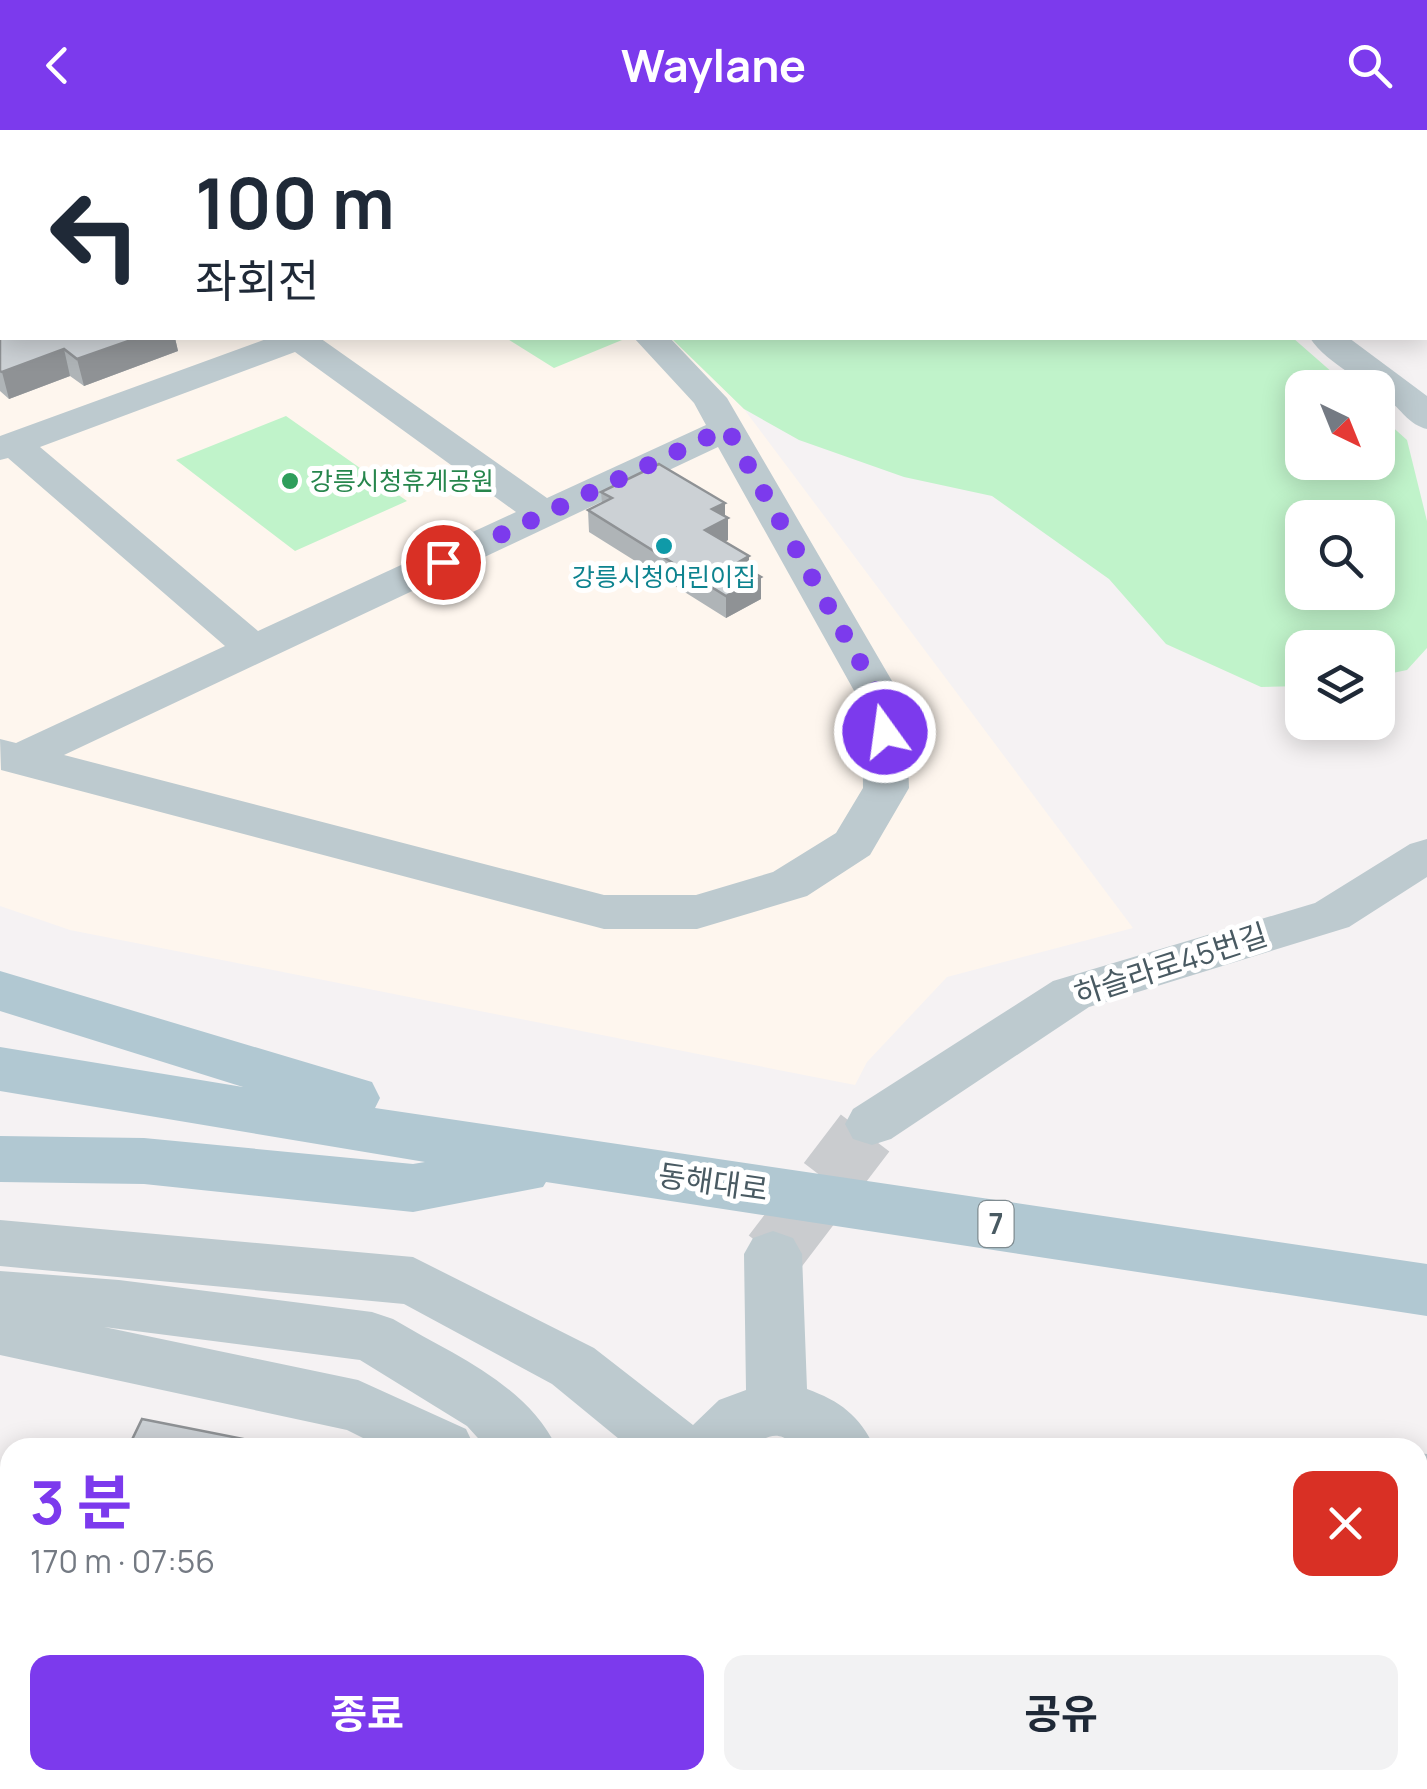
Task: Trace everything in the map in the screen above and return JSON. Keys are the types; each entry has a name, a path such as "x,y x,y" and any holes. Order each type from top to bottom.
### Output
{"main road":[{"path":"0,991 565,1162"},
{"name":"동해대로","path":"0,1068 565,1162 1427,1290"},
{"path":"0,1159 144,1160 413,1188 565,1162"}],"street":[{"path":"7,447 294,340"},
{"path":"302,340 544,514"},
{"path":"9,757 604,912 697,912 790,884 853,844 886,788 884,704 709,398 653,340"},
{"path":"1329,340 1364,368 1408,394 1427,418"},
{"path":"9,757 255,650 727,428"},
{"path":"7,447 255,650"},
{"name":"하슬라로45번길","path":"872,1124 1071,994 1332,914 1427,855"},
{"path":"0,1243 413,1281 573,1366 663,1438"},
{"path":"773,1254 776,1408"},
{"path":"0,1294 119,1304 372,1337 489,1407 517,1438"},
{"path":"0,1330 358,1406 424,1438"},
{"path":"721,1438 735,1421 776,1408 799,1411 820,1420 835,1438"}],"shaded area":[{"path":"0,340 673,340 744,409 1133,928 947,977 867,1062 855,1085 70,930 0,906"}],"green space":[{"path":"509,340 622,340 554,368"},
{"path":"673,340 1295,340 1330,370 1285,370 1285,480 1395,480 1395,429 1407,440 1427,521 1427,648 1407,670 1395,672 1395,630 1285,630 1285,686 1261,687 1166,644 1109,579 992,496 904,477 799,440 744,409"},
{"name":"강릉시청휴게공원","path":"286,416 407,501 295,551 176,460"}],"building":[{"path":"0,340 131,340 77,359 64,349 0,371"},
{"name":"강릉시청어린이집","path":"659,464 725,503 712,509 728,518 705,530 749,556 737,563 761,577 726,596 588,510 612,498 601,492"},
{"path":"142,1419 239,1438 133,1438"}],"tunnel":[{"path":"773,1254 872,1124"}],"place":[{"name":"강릉시청휴게공원","path":"290,481"},
{"name":"강릉시청어린이집","path":"664,546"}],"route":[{"path":"443,562 727,428 884,704 885,732"}]}
